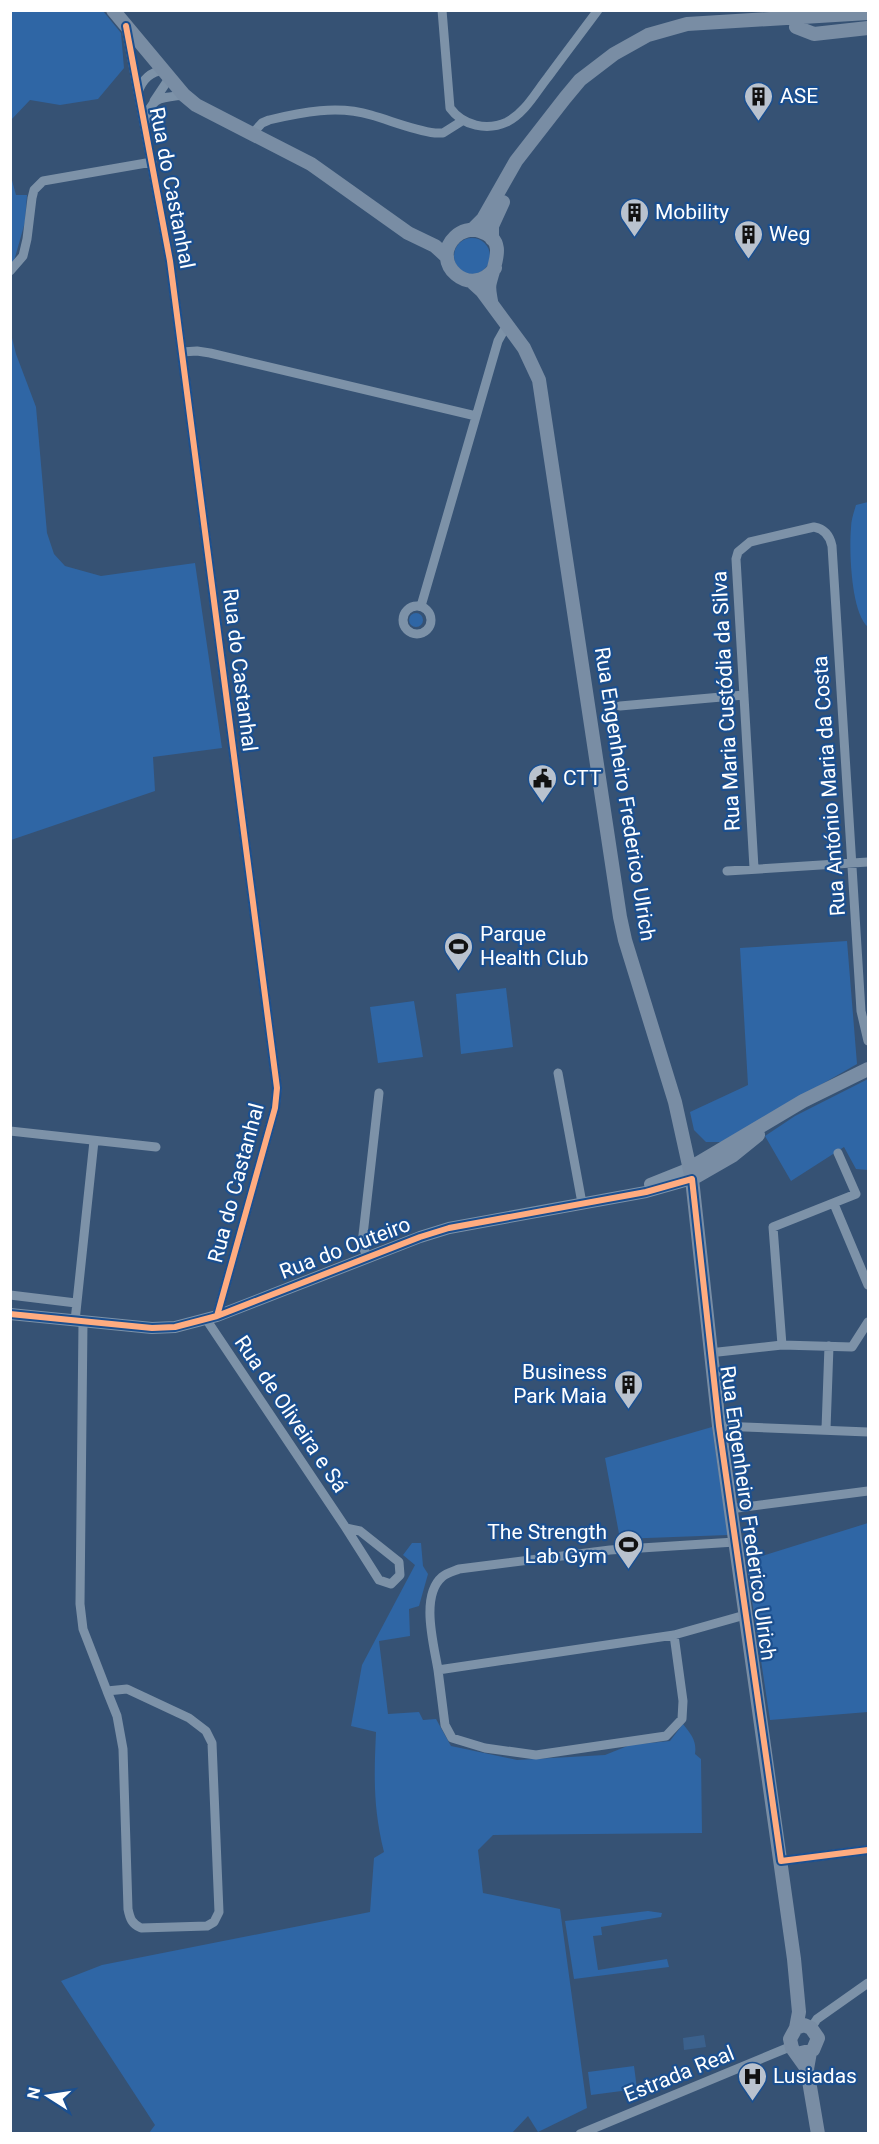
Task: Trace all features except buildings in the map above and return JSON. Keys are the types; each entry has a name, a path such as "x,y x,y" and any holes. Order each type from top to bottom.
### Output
{"main road":[{"path":"113,10 184,95 204,110 311,164 408,232 438,249 447,258"},
{"path":"492,239 492,225 495,216 524,167 575,99 612,64 651,44 689,33 791,18 868,13"},
{"path":"495,268 484,278 471,281 459,278 453,273 447,258 447,248 457,235 472,230 483,219 516,161 580,80 614,54 648,35 687,24 760,15 868,22"},
{"path":"791,18 814,34 868,28"},
{"path":"472,230 487,234 492,239 498,253 489,285 492,306"},
{"path":"427,242 451,241"},
{"name":"Rua Engenheiro Frederico Ulrich","path":"471,281 482,291 524,348 539,380 620,917 686,1145 719,1426 781,1861 799,2012 805,2027 817,2034 817,2043 799,2050 790,2035 805,2027"},
{"path":"691,1173 697,1165 715,1152 826,1089 868,1070"},
{"path":"691,1173 732,1156 779,1116"},
{"path":"686,1145 715,1152"},
{"path":"799,2050 807,2069 818,2133"}],"street":[{"path":"442,10 450,108 462,121 492,127 509,121 526,106 598,10"},
{"name":"Rua do Castanhal","path":"126,26 170,261 277,1088 275,1108 211,1317"},
{"name":"Rua do Castanhal","path":"138,94 142,82 149,75 167,74"},
{"name":"Rua do Castanhal","path":"145,122 148,109 167,74"},
{"name":"Rua do Castanhal","path":"152,103 162,98 184,95"},
{"path":"252,134 262,123 269,120 315,111 348,110 435,133 443,133 462,121"},
{"path":"10,271 23,256 34,190 43,181 152,162"},
{"path":"421,606 498,341 507,325"},
{"path":"182,352 210,353 476,416"},
{"name":"Rua Maria Custódia da Silva","path":"754,868 736,566 738,552 750,542 814,527 824,531"},
{"name":"Rua António Maria da Costa","path":"824,531 832,546 861,1011 868,1041"},
{"path":"620,706 744,695"},
{"path":"727,871 868,862"},
{"path":"558,1073 582,1203"},
{"path":"367,1257 362,1244 379,1093"},
{"path":"10,1131 156,1147"},
{"path":"94,1141 76,1303 79,1321 81,1617 89,1646 107,1691 117,1716 123,1749 130,1918 134,1925 141,1928 207,1926 214,1922 219,1912 212,1743 206,1731 189,1718 127,1689 107,1691"},
{"path":"782,1345 773,1227 856,1194 838,1153"},
{"name":"Rua do Outeiro","path":"10,1314 152,1328 175,1327 211,1317 448,1228 645,1192 691,1173"},
{"path":"834,1204 868,1285"},
{"path":"10,1295 76,1303"},
{"name":"Rua de Oliveira e Sá","path":"211,1317 379,1580 391,1584 400,1575 399,1562 360,1531 346,1528"},
{"path":"710,1353 782,1345 852,1347 868,1322"},
{"path":"826,1429 829,1346"},
{"path":"719,1426 868,1432"},
{"path":"730,1509 868,1491"},
{"path":"674,1635 682,1719 666,1736 536,1755 485,1748 452,1738 445,1725 430,1600 435,1585 443,1575 459,1569 610,1550 735,1542"},
{"path":"438,1670 674,1635 745,1615"},
{"path":"781,1861 868,1850"},
{"path":"805,2027 868,1983"},
{"name":"Estrada Real","path":"580,2133 799,2050"}],"shaded area":[{"path":"11,10 103,11 121,33 124,68 98,99 60,105 30,100 11,120"},
{"path":"10,173 16,195 27,195 25,222 14,261 10,264"},
{"path":"472,238 485,243 490,256 485,269 472,274 459,269 454,256 459,243"},
{"path":"10,330 16,354 36,407 47,533 54,554 65,566 101,576 195,563 222,748 153,757 155,791 11,840"},
{"path":"868,502 868,627 862,620 858,609 852,580 850,551 851,525 856,505"},
{"path":"413,613 419,613 423,620 419,627 413,627 409,623 409,617"},
{"path":"847,941 857,1064 721,1142 706,1142 694,1130 690,1112 748,1085 740,948"},
{"path":"506,988 513,1047 461,1054 456,994"},
{"path":"414,1001 423,1057 378,1063 370,1007"},
{"path":"868,1079 868,1170 856,1169 844,1147 791,1181 765,1136 795,1116"},
{"path":"712,1427 728,1535 620,1539 605,1458"},
{"path":"868,1523 868,1712 770,1720 746,1561"},
{"path":"412,1543 421,1543 423,1566 428,1574 419,1606 409,1609 410,1636 379,1641 388,1714 419,1712 423,1720 436,1719 451,1746 517,1760 605,1755 630,1745 670,1741 683,1724 694,1741 695,1754 701,1759 702,1833 493,1835 478,1850 483,1893 560,1909 587,2108 538,2132 528,2116 511,2134 149,2133 155,2125 61,1981 102,1965 370,1912 374,1858 384,1852 375,1792 376,1732 351,1726 362,1665 415,1565 403,1555"},
{"path":"648,1911 662,1913 661,1917 601,1927 602,1935 593,1936 598,1970 667,1959 669,1967 574,1979 565,1921"},
{"path":"704,2035 706,2047 684,2050 683,2038"},
{"path":"634,2066 637,2089 591,2095 588,2072"}],"cycle path":[{"path":"126,26 170,261 277,1088 275,1108 217,1316"},
{"path":"10,1314 152,1328 175,1327 217,1316 420,1237 449,1228 646,1192 692,1179 719,1426 781,1861 868,1850"}],"place":[{"name":"ASE","path":"759,122"},
{"name":"Mobility","path":"634,238"},
{"name":"Weg","path":"748,260"},
{"name":"CTT","path":"542,804"},
{"name":"Parque Health Club","path":"459,972"},
{"name":"Business Park Maia","path":"628,1410"},
{"name":"The Strength Lab Gym","path":"628,1570"},
{"name":"Lusiadas","path":"752,2102"}]}
